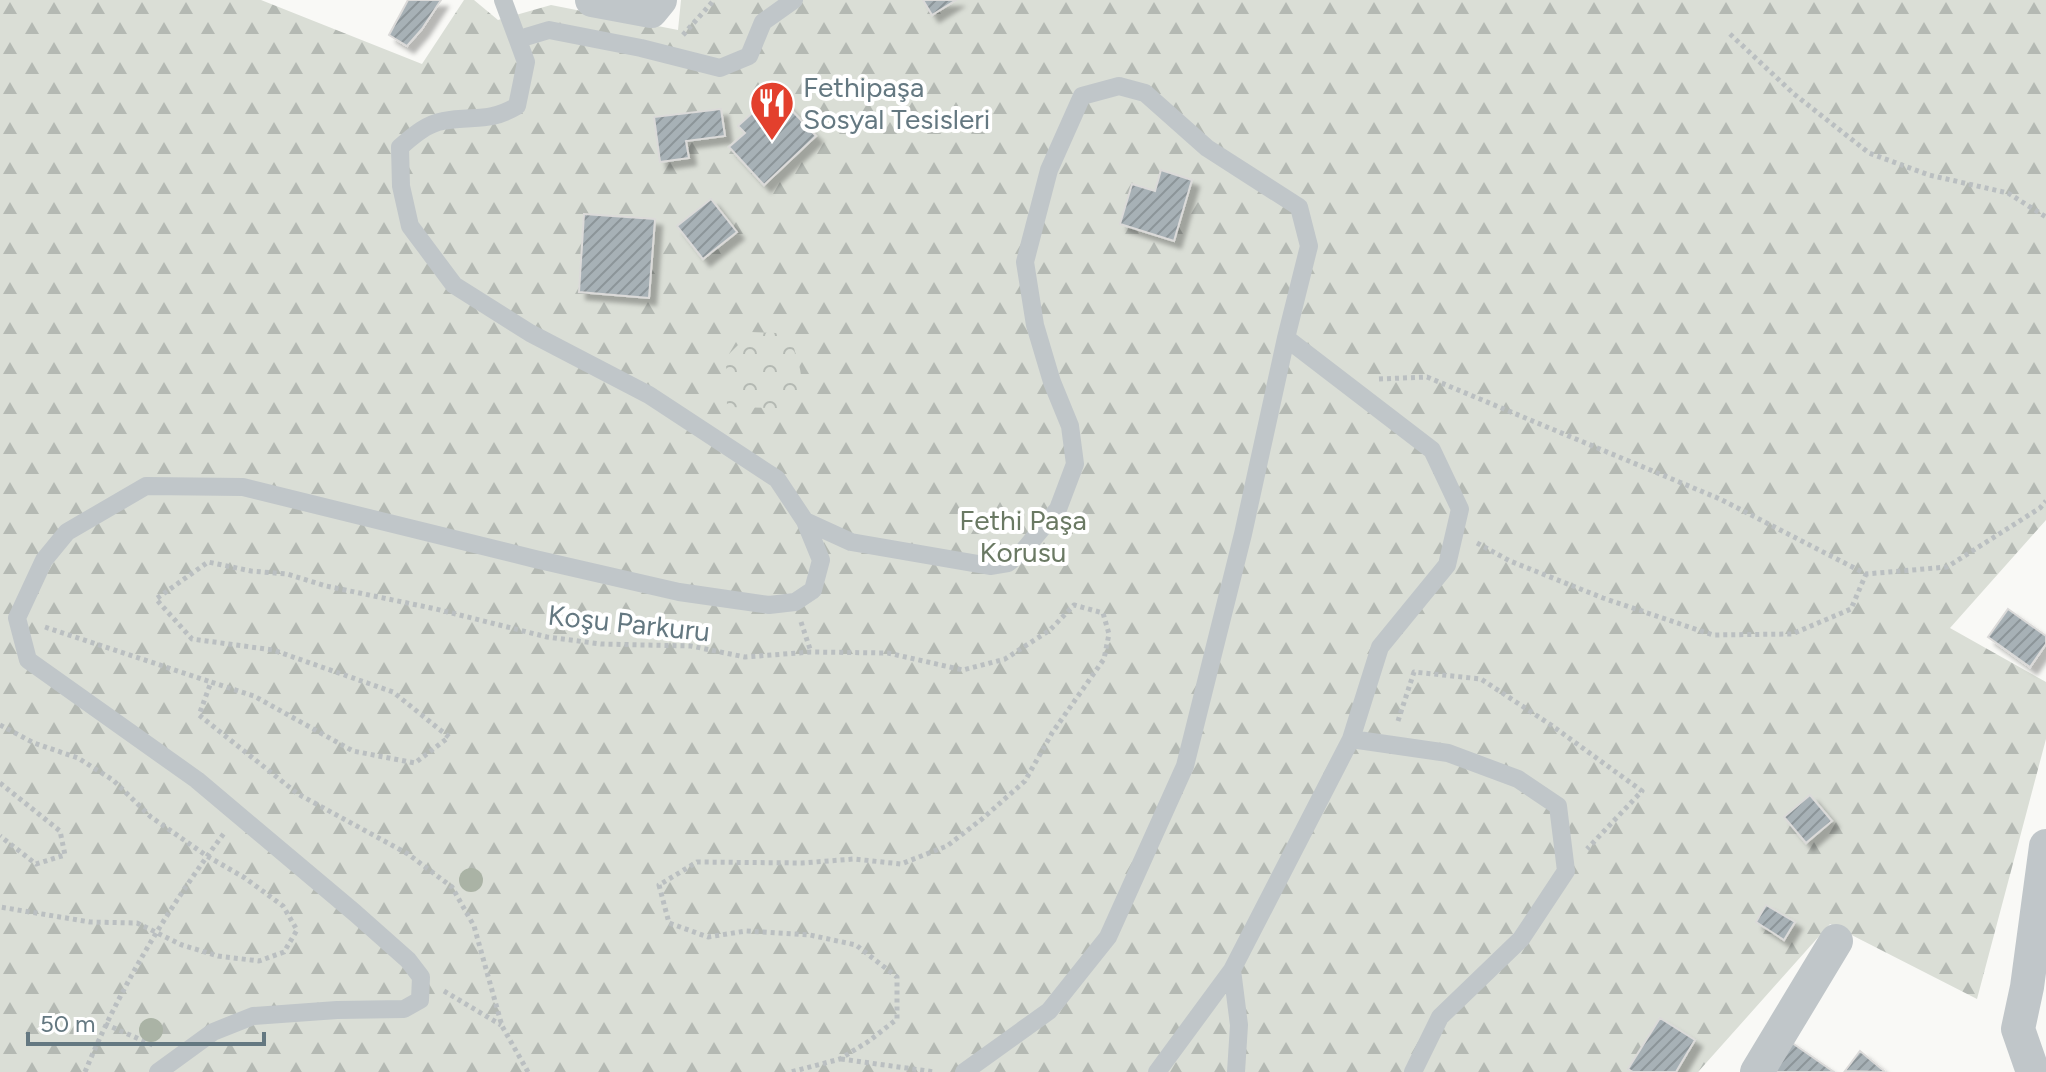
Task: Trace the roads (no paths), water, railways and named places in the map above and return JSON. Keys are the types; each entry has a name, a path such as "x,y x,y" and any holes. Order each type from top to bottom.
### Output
{"street":[{"path":"592,0 651,11 660,0"},
{"path":"2033,1072 2018,1029 2027,987 2046,846"},
{"path":"1757,1072 1836,941"}],"lane":[{"path":"158,1072 213,1032 253,1016 404,1009 420,1000 421,977 408,960 365,922 197,780 28,660 17,618 44,560 67,532 146,486 243,487 679,592 769,605 795,602 813,590 821,560 805,521 777,479 649,395 530,333 454,285 410,226 401,186 400,147 418,131 441,121 498,117 517,106 526,62 503,0"},
{"path":"519,39 549,30 720,68 749,56 763,22 794,0"},
{"path":"805,521 851,542 990,566 1008,563 1016,557 1058,509 1075,464 1070,426 1052,382 1035,325 1025,262 1049,170 1082,96 1119,86 1145,93 1207,148 1299,207 1309,246 1243,534 1185,766 1108,937 1049,1011 964,1072"},
{"path":"1157,1072 1232,970 1351,739 1380,647 1447,565 1460,509 1432,450 1286,338"},
{"path":"1351,739 1448,753 1518,779 1558,806 1566,871 1521,939 1440,1017 1413,1072"},
{"path":"1232,970 1239,1025 1236,1072"}],"place":[{"name":"Fethipaşa Sosyal Tesisleri","path":"772,142"}],"park label":[{"name":"Fethi Paşa Korusu","path":"1023,536"}]}
